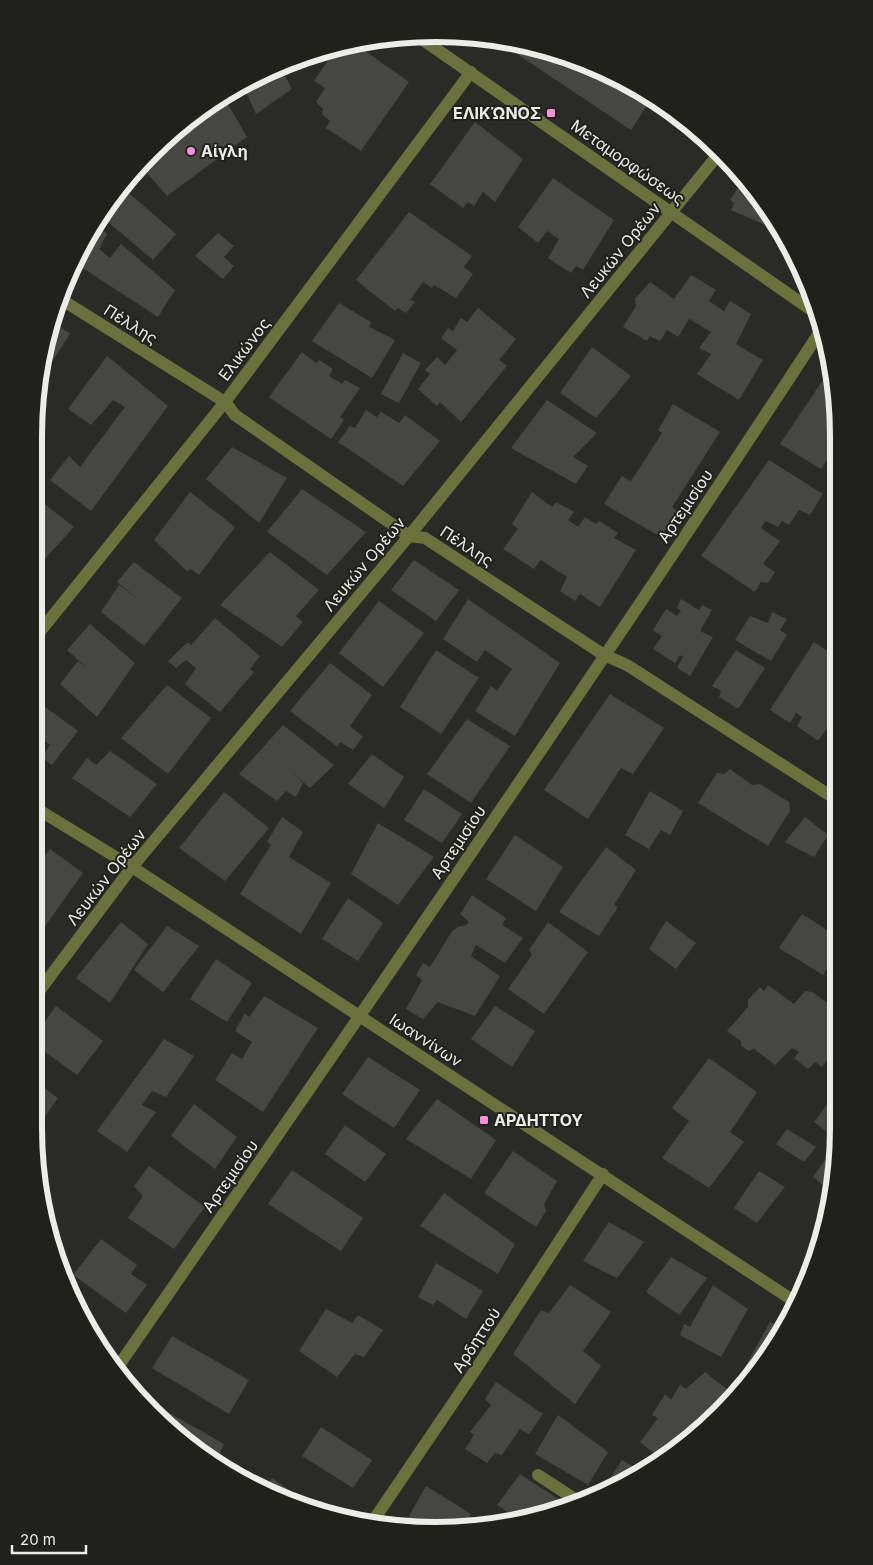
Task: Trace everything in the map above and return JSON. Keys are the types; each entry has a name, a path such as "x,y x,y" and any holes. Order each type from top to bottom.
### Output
{"street":[{"name":"Μεταμορφώσεως","path":"427,42 810,309"},
{"name":"Ελικώνος","path":"42,629 224,402 471,72"},
{"name":"Λευκών Ορέων","path":"42,987 132,867 408,536 715,158"},
{"name":"Πέλλης","path":"66,302 224,402 234,415 408,536 425,538 604,655 627,665 830,796"},
{"name":"Αρτεμισίου","path":"120,1363 360,1017 719,486 817,337"},
{"name":"Ιωαννίνων","path":"42,812 132,867 792,1299"},
{"name":"Αρδηττού","path":"376,1518 474,1372 603,1174"},
{"path":"538,1475 573,1498"}],"building":[{"path":"363,50 409,82 361,151 326,128 330,121 322,114 323,109 316,102 325,88 314,81 330,57"},
{"path":"510,50 563,63 587,72 634,95 648,104 631,130"},
{"path":"284,73 292,89 256,114 246,92"},
{"name":"Αίγλη","path":"227,103 247,137 167,196 145,171 177,140"},
{"path":"475,122 523,159 495,202 483,192 474,206 468,202 463,208 430,184"},
{"path":"553,178 614,220 583,270 576,266 571,273 548,258 559,239 547,231 538,243 518,227"},
{"path":"740,185 765,220 763,224 731,210 734,203 730,200"},
{"path":"128,192 176,234 153,260 107,221"},
{"path":"409,212 472,256 464,267 473,274 456,298 434,285 432,288 423,282 410,300 415,302 406,313 398,308 395,311 356,280"},
{"path":"102,229 107,234 99,249 110,258 121,244 175,290 158,317 81,267"},
{"path":"218,233 234,246 224,257 234,266 223,279 195,256"},
{"path":"691,275 716,290 709,301 724,311 730,301 751,314 736,344 763,360 739,400 697,374 711,354 699,348 711,332 689,319 678,337 667,330 660,341 650,336 647,341 623,327 636,306 635,299 650,282 674,299"},
{"path":"339,303 371,322 369,327 395,340 372,378 312,341"},
{"path":"478,308 516,339 499,360 507,366 461,422 440,402 437,406 418,389 430,374 425,370 437,357 445,365 457,350 441,338 448,328 453,331 461,318 467,322"},
{"path":"59,326 70,334 49,366"},
{"path":"592,347 631,376 596,418 560,393"},
{"path":"302,352 316,363 319,360 333,369 329,376 342,384 345,380 360,388 340,417 344,420 331,439 269,397"},
{"path":"403,353 421,363 399,403 381,394"},
{"path":"107,356 168,406 91,511 50,480 69,456 80,467 125,407 113,400 91,425 68,409"},
{"path":"826,376 830,411 830,456 821,469 780,444"},
{"path":"547,400 597,433 573,457 588,466 576,484 511,448"},
{"path":"673,404 720,432 672,507 678,511 661,537 604,504 622,476 631,481 662,433 658,430"},
{"path":"366,410 377,417 381,412 399,423 405,415 440,441 403,486 338,442 350,426 355,428"},
{"path":"232,447 287,478 259,523 206,479"},
{"path":"769,460 823,494 810,515 799,510 789,525 782,521 778,527 766,521 761,528 780,541 763,564 775,572 768,583 761,582 755,592 701,556"},
{"path":"302,489 366,532 327,575 267,532"},
{"path":"190,492 235,527 199,575 191,569 187,571 154,540"},
{"path":"532,492 552,507 556,502 574,512 568,520 578,527 585,517 596,524 599,521 618,533 614,538 636,550 600,607 580,594 575,601 560,591 567,577 541,560 534,569 503,549 518,529 512,524"},
{"path":"42,502 74,527 42,562"},
{"path":"270,552 319,590 296,616 303,622 282,647 220,605"},
{"path":"414,560 459,590 436,621 391,590"},
{"path":"134,562 182,598 144,646 101,612 119,585 138,599 117,582"},
{"path":"468,599 560,663 515,736 475,711 491,686 497,691 512,669 485,650 477,662 443,639"},
{"path":"681,599 699,610 702,605 712,610 700,631 713,637 690,676 677,668 683,657 680,655 675,663 653,649 662,636 653,630 666,609 677,616 681,611 677,608"},
{"path":"379,601 424,633 383,687 339,653"},
{"path":"772,612 787,619 780,630 787,635 771,661 735,640 750,616 768,623"},
{"path":"215,618 260,656 250,669 254,672 220,712 185,684 196,668 186,660 176,668 168,661 188,642 191,645"},
{"path":"90,624 135,663 97,717 60,684 78,661 88,669 67,650"},
{"path":"814,642 829,652 830,651 830,724 818,741 797,726 802,717 796,713 790,723 770,710"},
{"path":"436,650 479,678 441,734 400,707"},
{"path":"736,650 765,668 738,709 719,697 721,691 712,686"},
{"path":"330,663 372,695 350,726 363,737 353,750 340,742 338,747 290,711"},
{"path":"167,685 211,718 168,774 121,738"},
{"path":"610,694 664,728 633,774 621,768 588,819 544,790"},
{"path":"42,705 78,731 52,765 42,757 50,745 42,739"},
{"path":"467,719 510,746 471,803 427,774"},
{"path":"283,725 334,765 310,788 292,772 303,783 296,797 286,791 277,801 239,774"},
{"path":"110,751 157,784 130,817 72,778 87,758 96,765"},
{"path":"372,754 404,777 384,808 348,784"},
{"path":"730,769 752,785 760,784 789,802 790,811 768,846 698,803 717,773 724,774"},
{"path":"424,789 462,814 442,843 404,820"},
{"path":"650,791 683,811 670,835 661,830 649,849 625,835"},
{"path":"224,792 269,828 225,881 179,848"},
{"path":"282,817 303,832 289,857 331,883 301,934 240,894 271,845 267,842"},
{"path":"805,817 828,835 814,857 785,842"},
{"path":"378,823 434,857 398,905 351,874"},
{"path":"515,835 563,867 536,911 486,879"},
{"path":"606,847 636,870 614,905 618,907 599,936 559,912"},
{"path":"50,849 83,873 43,929 42,928 42,859"},
{"path":"472,895 506,918 502,925 523,938 505,963 476,945 471,956 500,976 475,1016 438,1002 423,1019 406,1009 422,980 416,975 423,963 430,967 452,931 469,922 460,914"},
{"path":"348,898 383,923 358,961 322,939"},
{"path":"802,914 830,932 830,964 823,975 779,948"},
{"path":"666,921 696,943 676,969 649,949"},
{"path":"121,922 148,944 110,1003 76,978"},
{"path":"548,922 588,952 544,1014 508,989 532,955 529,950"},
{"path":"167,926 199,946 163,992 134,970"},
{"path":"216,959 252,983 227,1022 190,999"},
{"path":"768,985 794,1004 805,991 812,992 830,1004 830,1056 822,1067 815,1062 808,1069 794,1058 799,1052 792,1048 775,1065 754,1049 749,1051 741,1046 741,1041 727,1031 748,1007 748,1000 760,987 764,991"},
{"path":"264,996 318,1028 263,1112 215,1080 232,1053 242,1059 252,1042 235,1031 245,1013 249,1017"},
{"path":"56,1006 103,1041 77,1075 42,1050 42,1026"},
{"path":"495,1006 535,1031 512,1067 471,1039"},
{"path":"164,1039 194,1056 166,1097 152,1091 142,1105 156,1112 127,1152 97,1131"},
{"path":"368,1057 420,1090 394,1128 342,1094"},
{"path":"709,1058 757,1092 730,1132 744,1142 709,1188 662,1158 689,1121 672,1108"},
{"path":"42,1087 58,1098 42,1121"},
{"path":"437,1099 496,1140 471,1179 406,1139"},
{"path":"830,1101 830,1134 814,1122"},
{"path":"194,1104 237,1137 215,1169 171,1136"},
{"path":"345,1125 386,1154 365,1182 325,1154"},
{"path":"787,1129 816,1147 804,1162 776,1144"},
{"path":"513,1151 557,1181 544,1204 546,1211 536,1227 484,1193"},
{"path":"830,1153 826,1188 813,1177"},
{"path":"149,1166 205,1207 174,1249 128,1218 143,1196 134,1186"},
{"path":"292,1170 363,1218 341,1251 268,1204"},
{"path":"759,1171 785,1187 757,1223 734,1208"},
{"path":"444,1193 515,1244 498,1274 420,1226"},
{"path":"609,1222 644,1242 617,1278 583,1261"},
{"path":"101,1239 137,1265 131,1274 147,1285 126,1313 73,1275"},
{"path":"671,1257 707,1278 679,1315 646,1292"},
{"path":"436,1263 483,1291 466,1319 437,1300 433,1305 418,1297"},
{"path":"570,1285 611,1312 583,1351 601,1366 575,1404 513,1354 541,1310 549,1313"},
{"path":"713,1285 748,1309 721,1357 680,1335 684,1324 690,1327"},
{"path":"326,1309 352,1323 358,1315 383,1330 364,1357 355,1354 337,1377 299,1351"},
{"path":"770,1322 778,1326 748,1369 745,1367"},
{"path":"172,1336 249,1380 229,1414 152,1368"},
{"path":"705,1372 730,1391 696,1425 656,1455 640,1442 658,1418 652,1415 665,1394 671,1400 680,1385 686,1389"},
{"path":"496,1382 543,1414 529,1434 520,1429 502,1455 495,1453 487,1463 465,1449 474,1435 470,1432 491,1405 485,1399"},
{"path":"157,1406 224,1444 218,1456 177,1425"},
{"path":"558,1415 608,1452 588,1485 535,1454"},
{"path":"321,1427 372,1460 353,1488 302,1456"},
{"path":"622,1460 637,1468 634,1470 606,1484"},
{"path":"520,1474 563,1502 513,1515 497,1505"},
{"path":"272,1478 301,1499 286,1493 268,1485"},
{"path":"426,1486 471,1514 467,1521 462,1522 406,1521"}],"place":[{"name":"ΕΛΙΚΏΝΟΣ","path":"551,113"},
{"name":"Αίγλη","path":"191,151"},
{"name":"ΑΡΔΗΤΤΟΥ","path":"484,1120"}]}
